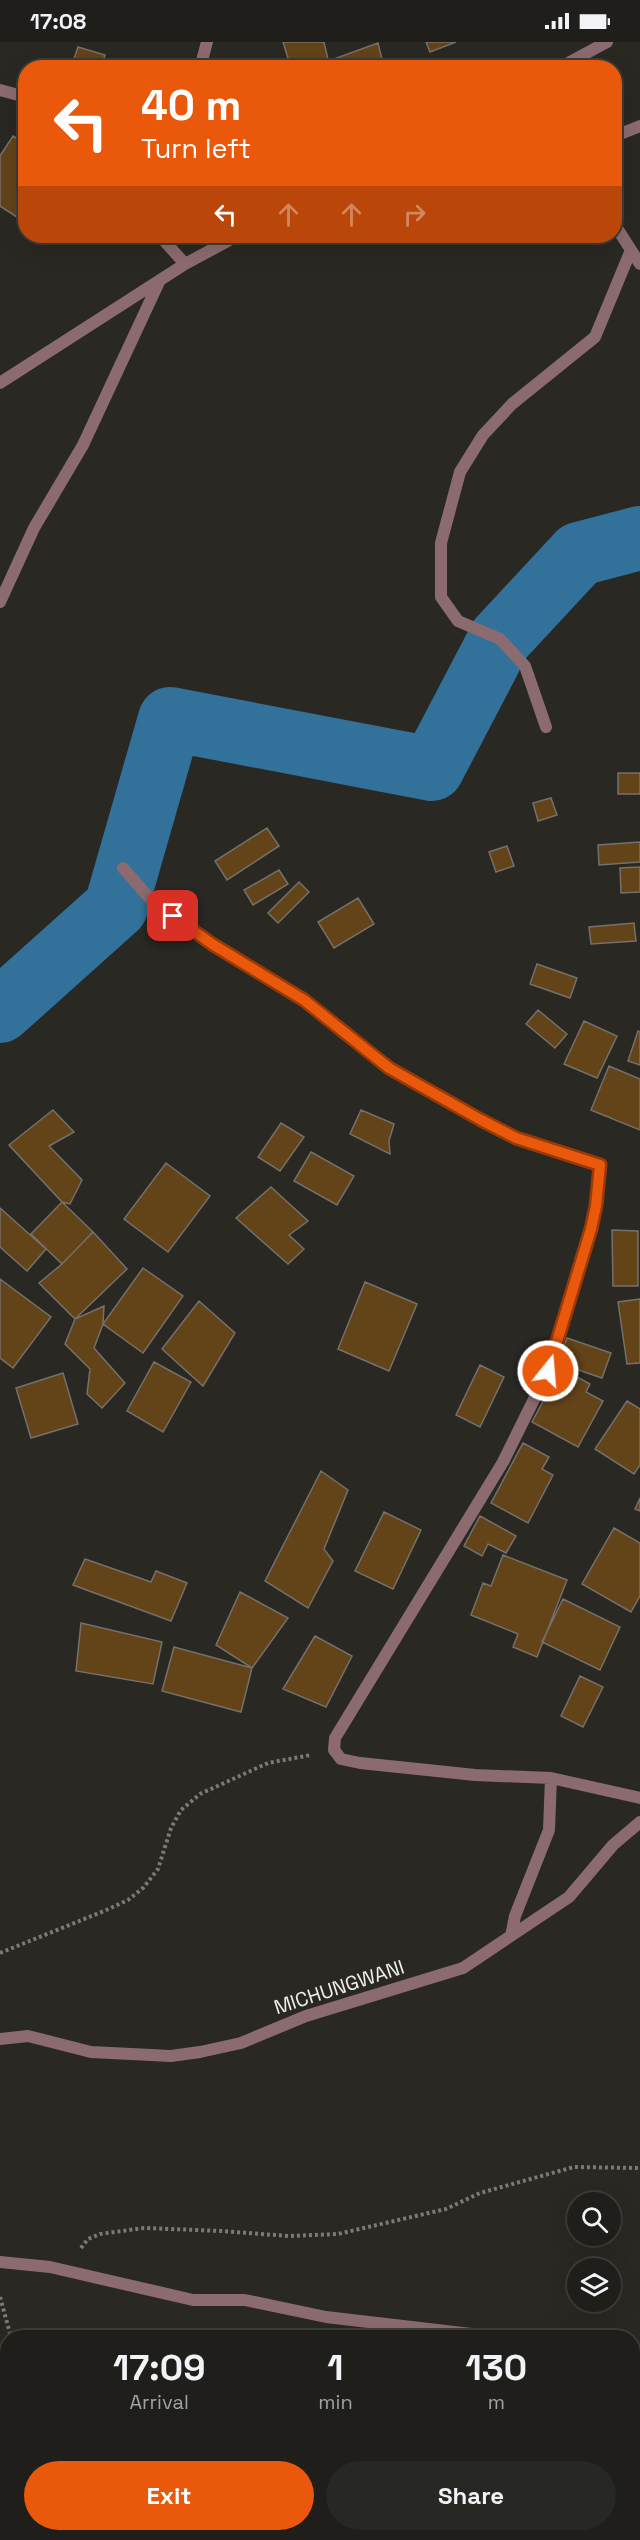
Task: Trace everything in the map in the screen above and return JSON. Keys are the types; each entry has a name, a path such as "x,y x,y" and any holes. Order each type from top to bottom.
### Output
{"street":[{"path":"202,60 207,42"},
{"path":"574,60 607,42"},
{"path":"0,90 18,95"},
{"path":"622,132 640,126"},
{"path":"622,236 640,264"},
{"path":"166,243 185,264"},
{"path":"0,383 185,264 224,243"},
{"path":"546,728 525,666 500,639 458,621 441,597 441,543 460,472 483,435 512,404 595,338 631,250"},
{"path":"0,602 34,528 83,445 159,282"},
{"path":"123,868 153,902 212,944 304,1000 389,1068 516,1138 600,1165 591,1229 548,1371 503,1462 335,1738 334,1750 341,1759 360,1763 475,1775 551,1778 640,1798"},
{"path":"511,1936 514,1916 549,1830 551,1778"},
{"name":"MICHUNGWANI","path":"0,2039 28,2036 91,2052 171,2056 200,2052 241,2043 306,2016 463,1968 569,1897 613,1845 640,1822"},
{"path":"0,2262 64,2270 193,2300 245,2300 326,2317 437,2330"}],"path":[{"path":"0,1953 128,1900 143,1888 158,1869 171,1828 181,1810 200,1794 268,1763 334,1750"},
{"path":"64,2270 88,2239 100,2234 144,2228 222,2230 288,2236 338,2234 446,2209 480,2193 574,2167 640,2168"},
{"path":"0,2297 9,2330"}],"building":[{"path":"283,42 324,42 328,60 289,60"},
{"path":"426,42 456,42 430,52"},
{"path":"378,43 382,60 334,60"},
{"path":"78,47 105,55 103,60 74,60"},
{"path":"13,136 18,139 18,218 0,206 0,156"},
{"path":"618,773 640,773 640,794 618,794"},
{"path":"551,798 557,815 538,821 533,803"},
{"path":"267,828 279,846 227,880 215,861"},
{"path":"640,842 640,862 599,865 598,845"},
{"path":"507,846 514,866 496,872 489,852"},
{"path":"640,867 640,892 621,893 620,868"},
{"path":"279,870 288,884 253,905 244,890"},
{"path":"299,882 309,892 278,923 268,913"},
{"path":"358,898 374,924 334,948 318,922"},
{"path":"634,923 636,941 591,944 589,927"},
{"path":"537,964 577,978 570,998 530,984"},
{"path":"538,1010 567,1034 555,1048 526,1024"},
{"path":"584,1021 617,1036 597,1078 564,1064"},
{"path":"638,1031 640,1032 640,1065 628,1061"},
{"path":"609,1066 640,1079 640,1130 591,1110"},
{"path":"53,1110 74,1132 49,1146 82,1180 70,1204 62,1202 9,1145"},
{"path":"361,1110 394,1124 389,1141 390,1154 350,1134"},
{"path":"281,1123 304,1137 280,1171 258,1157"},
{"path":"311,1152 354,1176 337,1205 294,1181"},
{"path":"166,1163 210,1196 168,1252 124,1219"},
{"path":"271,1187 308,1221 289,1235 304,1249 288,1264 236,1218"},
{"path":"62,1202 93,1232 62,1264 31,1234"},
{"path":"0,1208 46,1249 27,1271 0,1247"},
{"path":"612,1230 638,1231 638,1286 613,1286"},
{"path":"93,1232 127,1269 75,1319 39,1283 62,1264"},
{"path":"143,1268 183,1296 143,1353 103,1324"},
{"path":"0,1279 51,1317 13,1368 0,1358"},
{"path":"365,1282 417,1304 389,1371 338,1349"},
{"path":"640,1299 640,1363 627,1364 618,1302"},
{"path":"199,1301 235,1333 203,1386 162,1349"},
{"path":"104,1306 103,1324 94,1348 125,1383 102,1408 87,1394 90,1369 65,1344 75,1319"},
{"path":"567,1338 611,1353 602,1378 558,1363"},
{"path":"154,1362 191,1382 163,1432 127,1411"},
{"path":"480,1365 504,1377 480,1427 456,1415"},
{"path":"561,1368 590,1384 586,1392 603,1401 578,1447 532,1422"},
{"path":"63,1373 78,1424 31,1438 16,1388"},
{"path":"627,1401 640,1409 640,1465 634,1474 595,1449"},
{"path":"523,1443 549,1457 542,1469 553,1475 528,1523 491,1503"},
{"path":"321,1471 348,1490 324,1549 333,1561 308,1608 265,1581"},
{"path":"640,1498 640,1511 635,1509"},
{"path":"384,1512 421,1530 393,1589 355,1571"},
{"path":"480,1516 516,1536 506,1553 488,1544 482,1556 464,1546"},
{"path":"614,1528 640,1543 640,1596 631,1612 582,1584"},
{"path":"503,1555 567,1580 537,1657 513,1647 518,1634 471,1615 483,1583 491,1586"},
{"path":"85,1559 151,1582 156,1571 187,1583 171,1621 73,1585"},
{"path":"240,1592 288,1618 252,1668 216,1645"},
{"path":"563,1599 620,1627 600,1670 542,1642"},
{"path":"81,1623 162,1642 153,1684 76,1671"},
{"path":"315,1636 352,1656 326,1707 283,1689"},
{"path":"174,1647 252,1668 241,1712 162,1691"},
{"path":"580,1676 603,1687 583,1727 561,1716"}],"waterway":[{"path":"0,1011 116,907 170,719 432,769 500,639 579,554 640,538"}],"route":[{"path":"173,916 212,944 304,1000 389,1068 516,1138 600,1165 591,1229 548,1371"}]}
